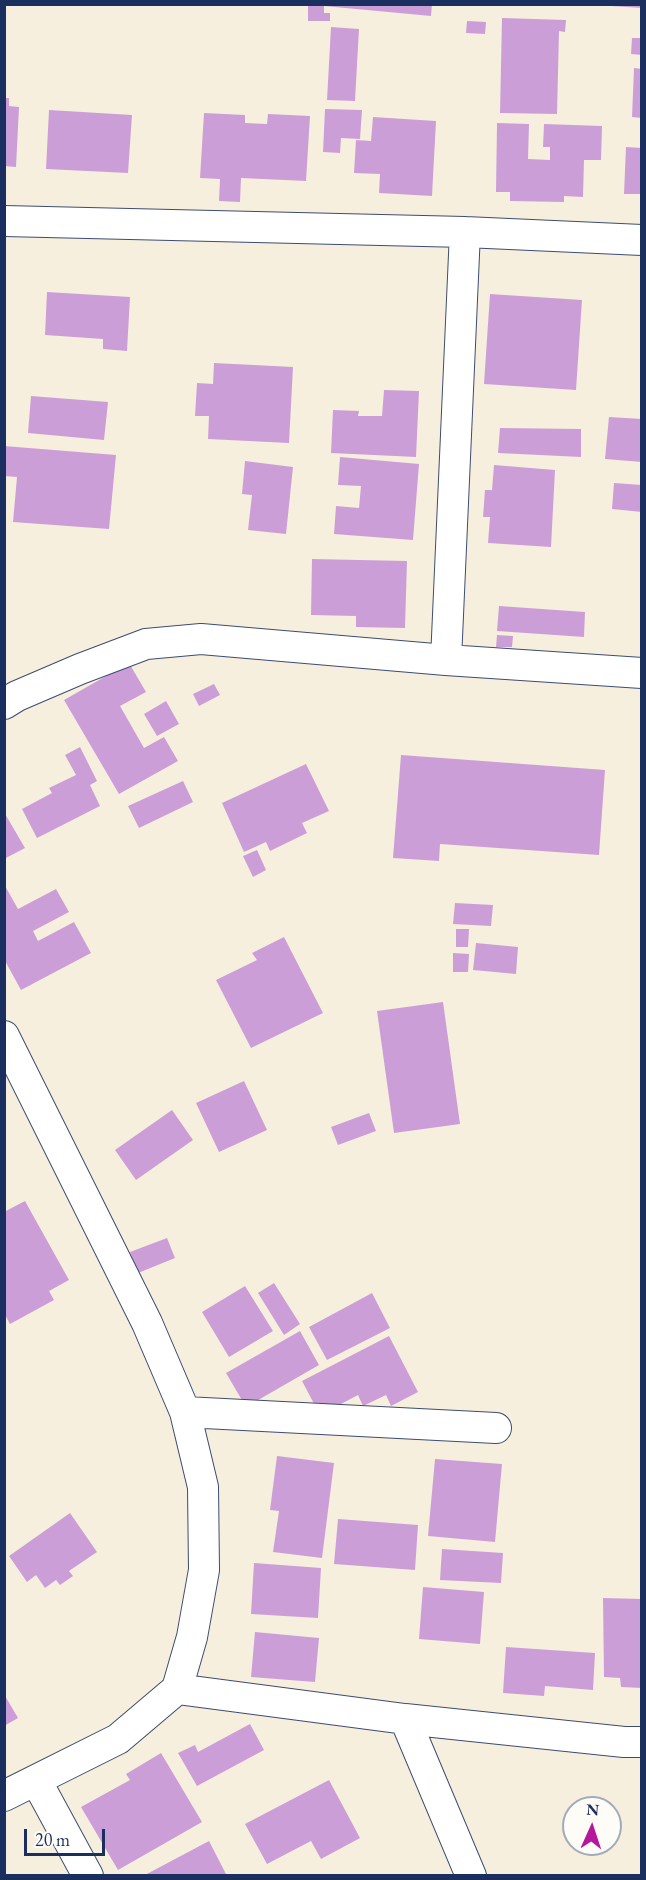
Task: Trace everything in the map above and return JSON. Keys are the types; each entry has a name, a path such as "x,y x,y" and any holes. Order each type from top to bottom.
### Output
{"street":[{"path":"4,221 465,232 642,240"},
{"path":"446,660 465,232"},
{"path":"4,704 17,696 80,669 146,644 201,639 446,660 642,673"},
{"path":"4,1796 37,1782 118,1739 177,1689 192,1637 204,1570 203,1487 185,1412 147,1323 6,1044"},
{"path":"185,1412 496,1428"},
{"path":"177,1689 405,1719 642,1742"},
{"path":"405,1719 471,1875"},
{"path":"37,1782 88,1875"}],"building":[{"path":"308,4 324,4 324,13 330,13 330,21 308,21"},
{"path":"324,4 432,4 431,16 324,6"},
{"path":"611,4 642,4 642,8 611,6"},
{"path":"502,18 566,20 565,32 559,31 557,114 500,113"},
{"path":"467,21 486,22 485,34 466,33"},
{"path":"331,27 359,29 355,101 327,100"},
{"path":"632,38 642,38 642,55 631,54"},
{"path":"634,68 642,69 642,118 632,117"},
{"path":"4,98 9,98 9,106 19,107 16,167 4,166"},
{"path":"325,109 362,110 360,139 341,138 340,153 323,152"},
{"path":"49,110 132,115 128,173 46,169"},
{"path":"204,113 245,115 245,123 267,124 268,114 310,116 306,181 241,178 240,202 219,201 220,179 200,178"},
{"path":"373,117 436,121 432,196 379,193 380,174 354,173 356,140 371,141"},
{"path":"497,123 529,124 528,159 550,160 550,147 543,147 544,124 602,126 601,160 584,160 583,197 564,196 564,202 510,201 510,192 496,192"},
{"path":"626,147 642,148 642,194 624,194"},
{"path":"47,292 130,297 127,351 103,349 103,339 45,335"},
{"path":"490,294 582,300 576,390 484,384"},
{"path":"214,363 293,367 289,443 208,439 209,416 195,416 197,383 213,384"},
{"path":"384,390 419,391 416,457 331,453 333,410 359,411 358,416 382,416"},
{"path":"31,396 108,402 104,440 28,433"},
{"path":"609,417 642,419 642,462 605,459"},
{"path":"500,428 581,429 581,457 498,453"},
{"path":"4,446 116,455 109,529 13,522 17,477 4,476"},
{"path":"340,457 419,464 413,540 334,534 336,506 359,508 361,486 338,485"},
{"path":"245,461 293,467 286,534 248,530 252,495 242,494"},
{"path":"494,465 555,470 551,547 488,543 490,517 483,517 485,490 492,490"},
{"path":"614,483 642,485 642,512 612,509"},
{"path":"312,559 407,561 405,628 356,627 356,616 311,615"},
{"path":"499,606 585,612 584,637 497,631"},
{"path":"497,635 513,636 512,647 496,647"},
{"path":"129,663 146,692 120,706 144,748 164,737 178,761 119,794 64,700"},
{"path":"214,684 220,695 199,706 193,694"},
{"path":"166,701 179,724 157,736 144,714"},
{"path":"80,747 97,781 90,785 100,806 37,838 22,809 52,793 49,788 76,775 65,755"},
{"path":"401,755 605,770 599,855 440,844 439,861 393,858"},
{"path":"306,764 329,811 302,823 307,833 270,851 266,842 244,852 222,803"},
{"path":"183,781 193,802 139,828 128,806"},
{"path":"4,812 25,848 4,859"},
{"path":"257,850 266,870 253,877 243,856"},
{"path":"4,884 18,909 56,889 69,912 33,931 38,941 74,922 91,953 21,990 4,959"},
{"path":"455,903 493,905 491,926 453,924"},
{"path":"456,929 469,929 468,947 456,947"},
{"path":"284,937 323,1013 251,1048 216,980 257,960 252,953"},
{"path":"476,943 518,947 516,974 473,970"},
{"path":"453,953 469,954 468,972 453,972"},
{"path":"443,1002 460,1124 394,1133 377,1011"},
{"path":"244,1081 267,1130 219,1152 196,1103"},
{"path":"172,1110 193,1140 136,1180 115,1150"},
{"path":"369,1113 376,1131 338,1145 331,1127"},
{"path":"25,1201 69,1280 49,1291 54,1300 10,1324 4,1313 4,1212"},
{"path":"167,1238 175,1258 138,1273 130,1252"},
{"path":"274,1283 300,1324 284,1335 258,1293"},
{"path":"245,1286 273,1331 229,1357 202,1312"},
{"path":"372,1293 390,1328 327,1360 309,1327"},
{"path":"300,1331 319,1365 246,1407 226,1373"},
{"path":"389,1336 418,1392 391,1406 386,1395 363,1406 358,1395 320,1415 302,1381"},
{"path":"277,1456 334,1463 322,1558 273,1552 279,1511 270,1510"},
{"path":"435,1459 502,1464 495,1542 428,1536"},
{"path":"70,1513 97,1552 69,1571 73,1576 60,1585 56,1580 45,1588 36,1575 27,1582 9,1556"},
{"path":"338,1519 418,1525 415,1570 334,1564"},
{"path":"442,1549 503,1553 501,1583 440,1580"},
{"path":"254,1563 321,1568 318,1618 251,1614"},
{"path":"423,1587 484,1592 480,1644 419,1639"},
{"path":"603,1598 642,1599 642,1688 621,1687 620,1678 604,1677"},
{"path":"255,1632 319,1638 315,1682 251,1677"},
{"path":"506,1647 595,1653 593,1690 545,1686 544,1696 503,1693"},
{"path":"4,1694 18,1718 4,1726"},
{"path":"250,1724 264,1750 197,1786 178,1753 195,1745 198,1752"},
{"path":"161,1753 202,1822 118,1870 81,1807 130,1780 126,1774"},
{"path":"329,1780 360,1838 321,1859 311,1841 267,1864 245,1824"},
{"path":"209,1841 227,1876 143,1876"}]}
